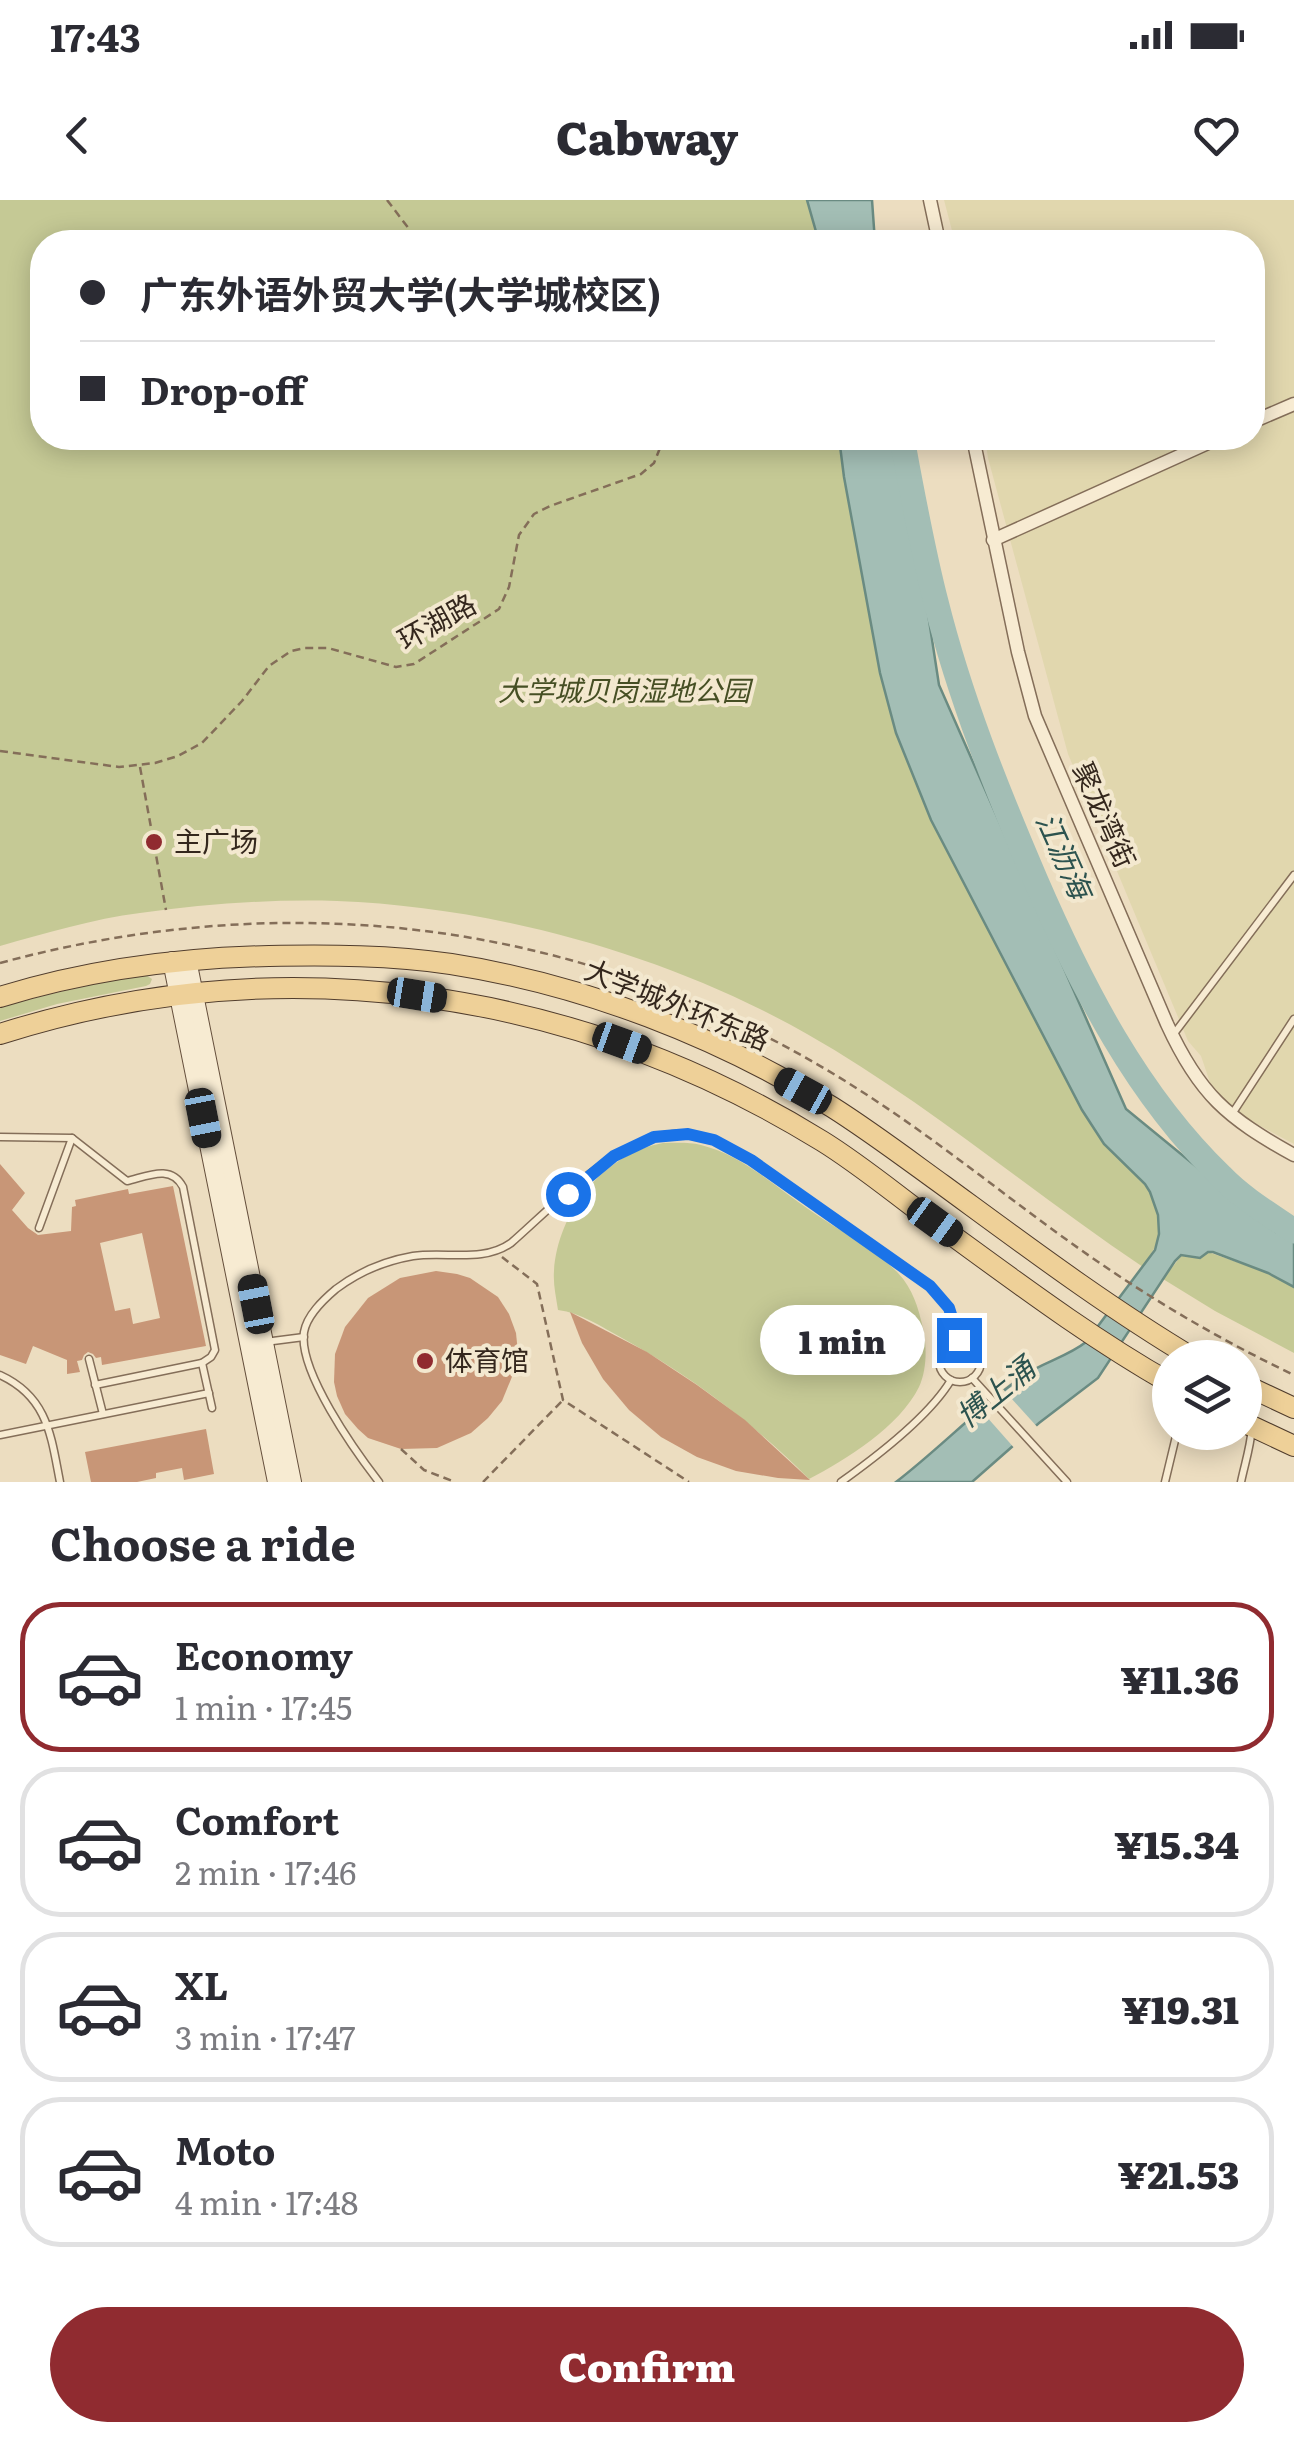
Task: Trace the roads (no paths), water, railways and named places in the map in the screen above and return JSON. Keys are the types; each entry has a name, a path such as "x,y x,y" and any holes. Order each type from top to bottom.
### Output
{"main road":[{"name":"大学城外环东路","path":"0,996 101,972 179,961 343,955 449,964 552,986 613,1004 725,1048 832,1107 1099,1298 1165,1340"},
{"path":"179,961 256,1344 276,1482"},
{"name":"大学城外环东路","path":"0,1034 60,1016 186,995 258,988 417,995 523,1014 641,1050 736,1092 824,1143 1064,1316 1152,1372"},
{"path":"256,1344 292,1482"},
{"path":"1262,1393 1294,1408"},
{"path":"1262,1429 1293,1439"}],"street":[{"path":"930,200 936,230"},
{"path":"1265,416 1294,404"},
{"name":"聚龙湾街","path":"975,450 1035,716 1172,1036 1201,1086 1232,1116 1294,1155"},
{"path":"994,540 1192,450"}],"lane":[{"path":"1172,1036 1294,875"},
{"path":"1232,1116 1294,1019"},
{"path":"379,1482 353,1446 307,1360 304,1337 308,1321 322,1302 341,1285 377,1264 418,1255 496,1252 614,1156 654,1137 688,1134 714,1140 751,1160 921,1278 949,1308 959,1340"},
{"path":"0,1137 72,1138 127,1181 166,1172 180,1180 215,1343 213,1353 202,1363 96,1385"},
{"path":"40,1228 72,1138"},
{"path":"256,1344 304,1337"},
{"path":"959,1340 973,1344 981,1356 979,1371 972,1378 964,1382 943,1374 939,1359 945,1346 959,1340"},
{"path":"89,1359 102,1414"},
{"path":"202,1363 212,1408"},
{"path":"0,1376 30,1395 47,1425 60,1482"},
{"path":"972,1378 1066,1482"},
{"path":"840,1482 896,1438 951,1380"},
{"path":"0,1435 209,1392"},
{"path":"1166,1482 1173,1450"},
{"path":"1241,1482 1245,1450"}],"water":[{"path":"807,200 872,200 874,230 816,230"},
{"path":"841,450 903,450 939,685 1126,1109 1276,1232 1294,1240 1294,1287 1213,1252 1200,1258 1181,1255 1098,1378 972,1482 896,1482 1023,1376 1086,1342 1155,1250 1158,1215 1145,1184 1104,1144 1082,1110 931,820 896,733 880,673"}],"waterway":[{"name":"江沥海","path":"904,450 926,561 956,673 1007,813 1073,960 1114,1038 1163,1111 1229,1184 1294,1231"}],"place":[{"name":"主广场","path":"154,842"},
{"name":"体育馆","path":"425,1361"}],"park label":[{"name":"大学城贝岗湿地公园","path":"624,691"}],"water label":[{"name":"博上涌","path":"996,1393"}]}
